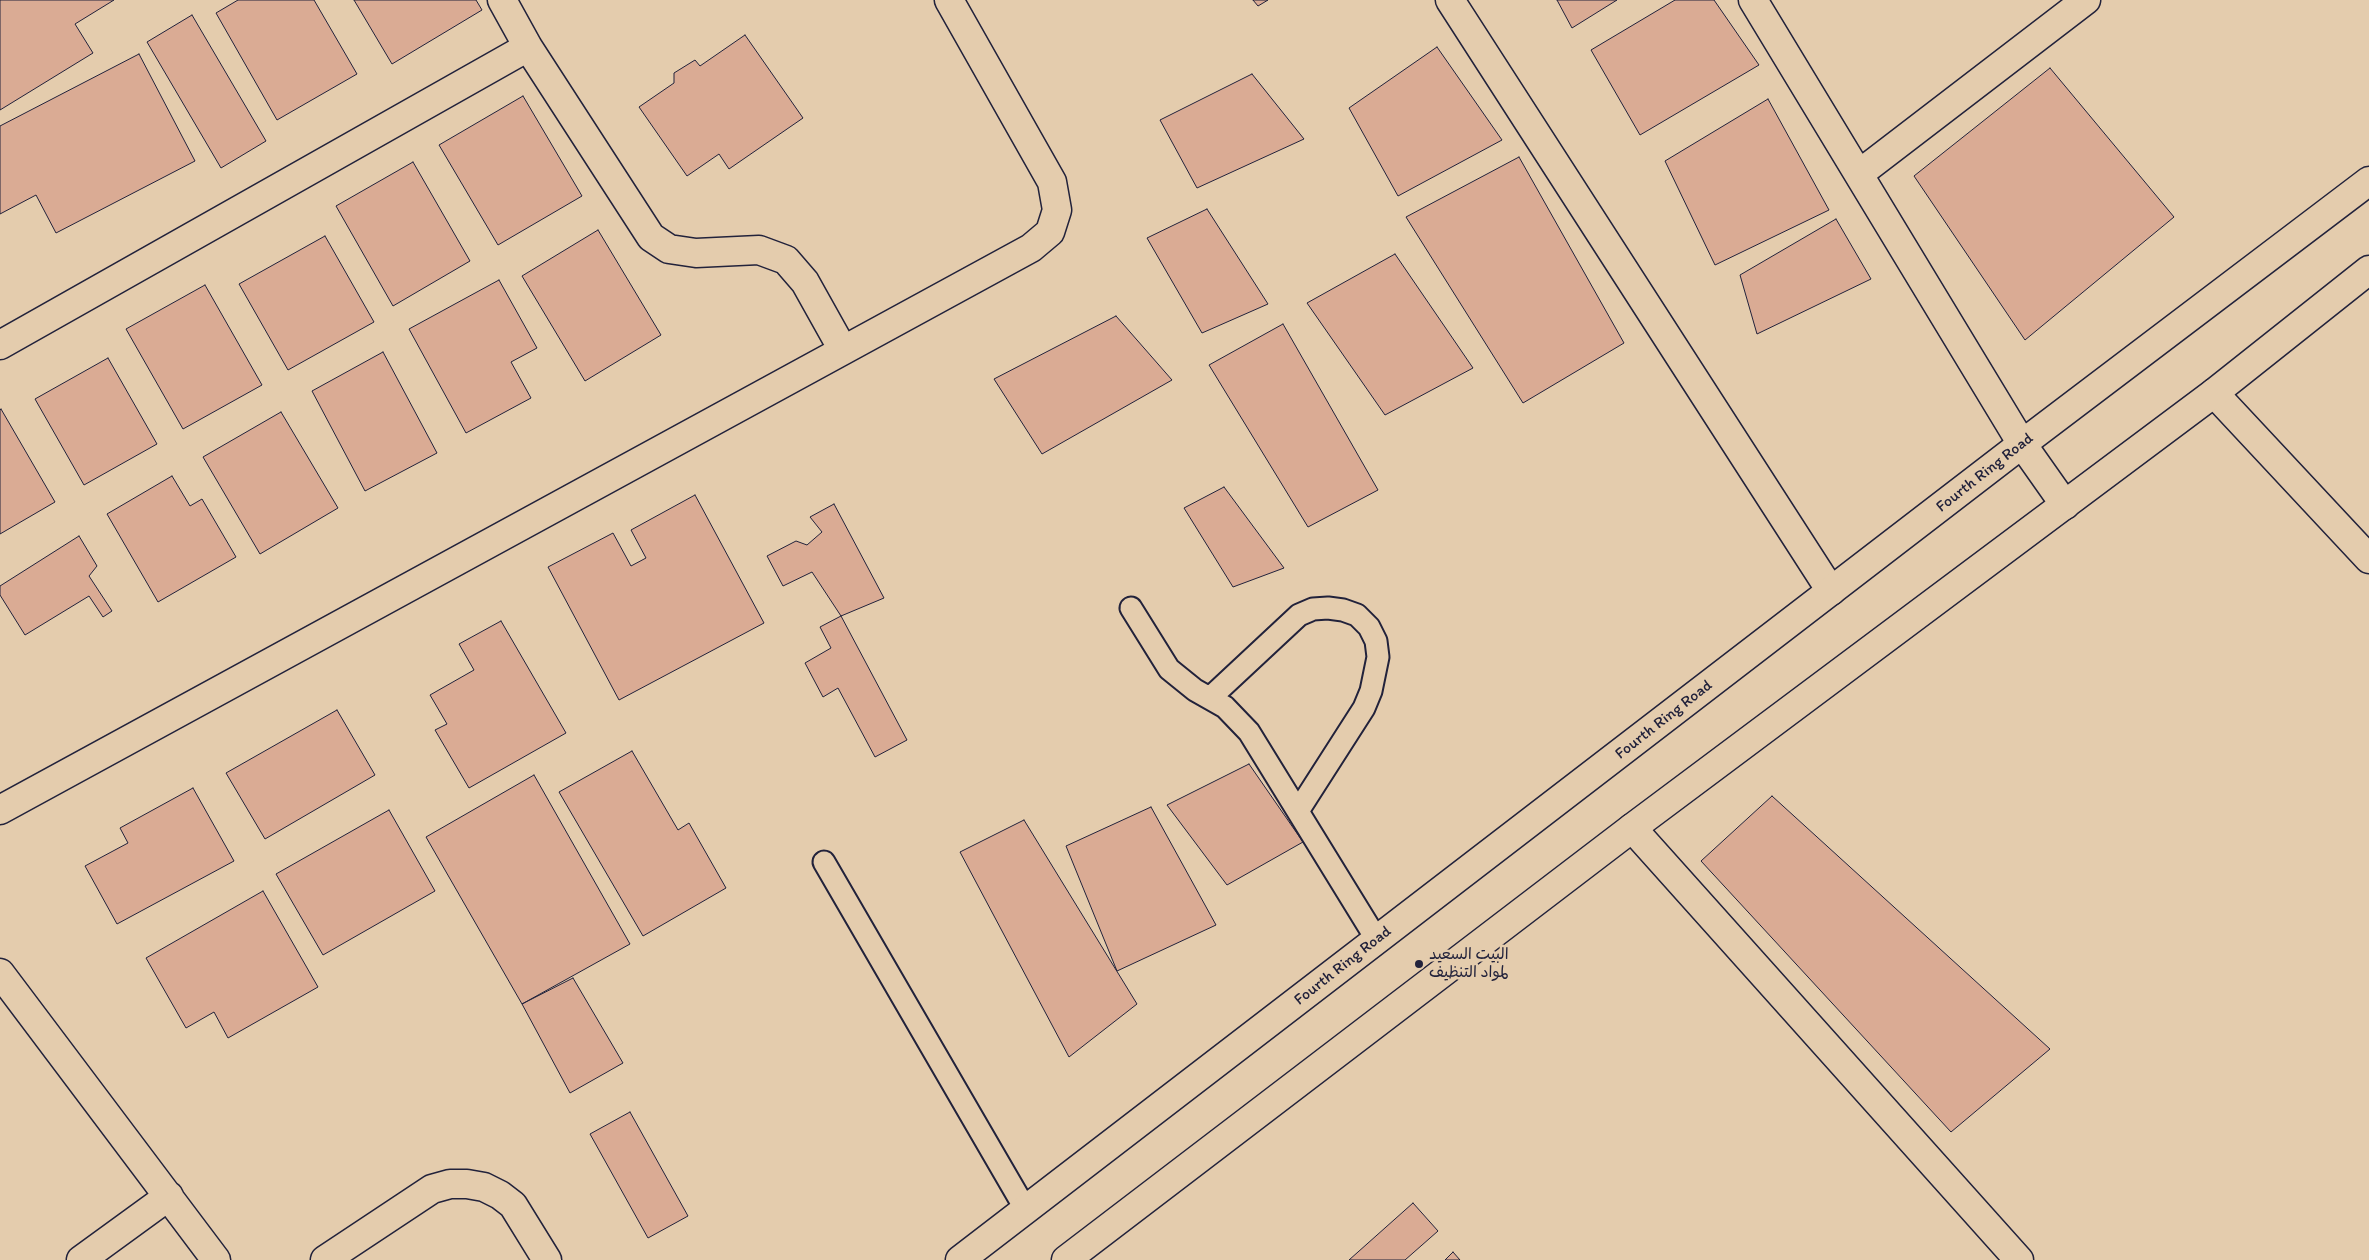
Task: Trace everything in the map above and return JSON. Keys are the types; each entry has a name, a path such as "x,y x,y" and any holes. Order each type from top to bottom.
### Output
{"street":[{"path":"502,0 528,47 651,237 669,249 696,252 759,250 786,260 805,282 843,350"},
{"path":"0,810 1031,248 1050,232 1058,210 1052,182 949,0"},
{"path":"1450,0 1832,591"},
{"path":"1753,0 2022,444 2065,505"},
{"path":"1859,174 2086,0"},
{"path":"0,345 528,47"},
{"name":"Fourth Ring Road","path":"960,1260 2022,444 2369,181"},
{"path":"1066,1260 1632,828 2214,393 2369,270"},
{"path":"2214,393 2369,558"},
{"path":"1632,828 2019,1260"},
{"path":"0,974 216,1260"},
{"path":"325,1260 432,1189 450,1184 484,1187 500,1195 513,1205 547,1260"},
{"path":"81,1260 169,1196"}],"lane":[{"path":"1131,608 1169,668 1195,690 1225,707 1249,732 1377,940"},
{"path":"1210,698 1299,615 1313,609 1343,610 1357,615 1369,627 1376,641 1378,658 1371,691 1364,708 1298,811"},
{"path":"824,862 1026,1210"}],"building":[{"path":"0,0 114,0 75,24 93,53 0,110"},
{"path":"238,0 314,0 357,74 277,120 216,13"},
{"path":"354,0 476,0 482,10 392,64"},
{"path":"1253,0 1268,0 1258,6"},
{"path":"1557,0 1617,0 1572,28"},
{"path":"1675,0 1714,0 1759,65 1640,135 1591,50"},
{"path":"192,15 266,141 221,168 147,42"},
{"path":"745,35 803,118 729,169 719,154 687,176 639,107 674,83 674,73 695,60 700,66"},
{"path":"1437,47 1502,140 1398,196 1349,108"},
{"path":"139,54 195,161 56,233 36,195 0,214 0,126"},
{"path":"2050,68 2174,217 2025,340 1914,176"},
{"path":"1252,74 1304,139 1197,188 1160,120"},
{"path":"523,96 582,196 498,245 439,145"},
{"path":"1768,99 1829,210 1715,265 1665,161"},
{"path":"1519,157 1624,343 1523,403 1406,217"},
{"path":"413,162 470,261 393,306 336,206"},
{"path":"1207,209 1268,304 1202,333 1147,238"},
{"path":"1836,219 1871,279 1757,334 1740,275"},
{"path":"598,230 661,335 585,381 522,276"},
{"path":"325,236 374,322 288,370 239,284"},
{"path":"1395,254 1473,368 1385,415 1307,303"},
{"path":"499,280 537,348 511,362 531,398 466,433 409,329"},
{"path":"205,285 262,385 183,429 126,329"},
{"path":"1116,316 1172,380 1042,454 994,379"},
{"path":"1283,324 1378,490 1308,527 1209,365"},
{"path":"383,352 437,453 365,491 312,391"},
{"path":"108,358 157,444 84,485 35,399"},
{"path":"0,410 55,502 0,534"},
{"path":"281,412 338,508 260,554 203,457"},
{"path":"172,476 190,506 202,499 236,557 158,602 107,514"},
{"path":"1224,487 1284,568 1233,587 1184,508"},
{"path":"695,495 764,623 619,700 548,567 613,533 631,566 646,558 631,530"},
{"path":"834,504 884,598 841,616 812,572 783,586 767,556 796,541 807,545 822,532 810,517"},
{"path":"79,536 97,566 89,576 112,611 103,617 89,596 25,635 0,595 0,586"},
{"path":"841,616 907,740 875,757 838,688 823,697 805,663 831,648 820,627"},
{"path":"501,621 566,733 469,788 435,730 447,724 430,695 474,670 459,644"},
{"path":"337,710 375,775 265,839 226,773"},
{"path":"632,751 678,830 689,823 726,888 643,936 559,792"},
{"path":"1249,764 1303,842 1227,885 1167,805"},
{"path":"534,775 630,944 522,1004 426,837"},
{"path":"193,788 234,861 117,924 85,866 128,843 120,828"},
{"path":"1772,796 2050,1049 1951,1132 1701,861"},
{"path":"1151,807 1216,925 1117,971 1066,846"},
{"path":"389,810 435,891 323,955 276,874"},
{"path":"1024,820 1137,1004 1069,1057 960,852"},
{"path":"263,891 318,987 228,1038 214,1012 186,1028 146,958"},
{"path":"573,978 623,1063 570,1093 522,1004"},
{"path":"630,1112 688,1216 648,1238 590,1134"},
{"path":"1413,1203 1438,1231 1405,1260 1349,1260"},
{"path":"1453,1252 1460,1260 1445,1260"}],"place":[{"name":"البيت السعيد لمواد التنظيف","path":"1419,964"}]}
